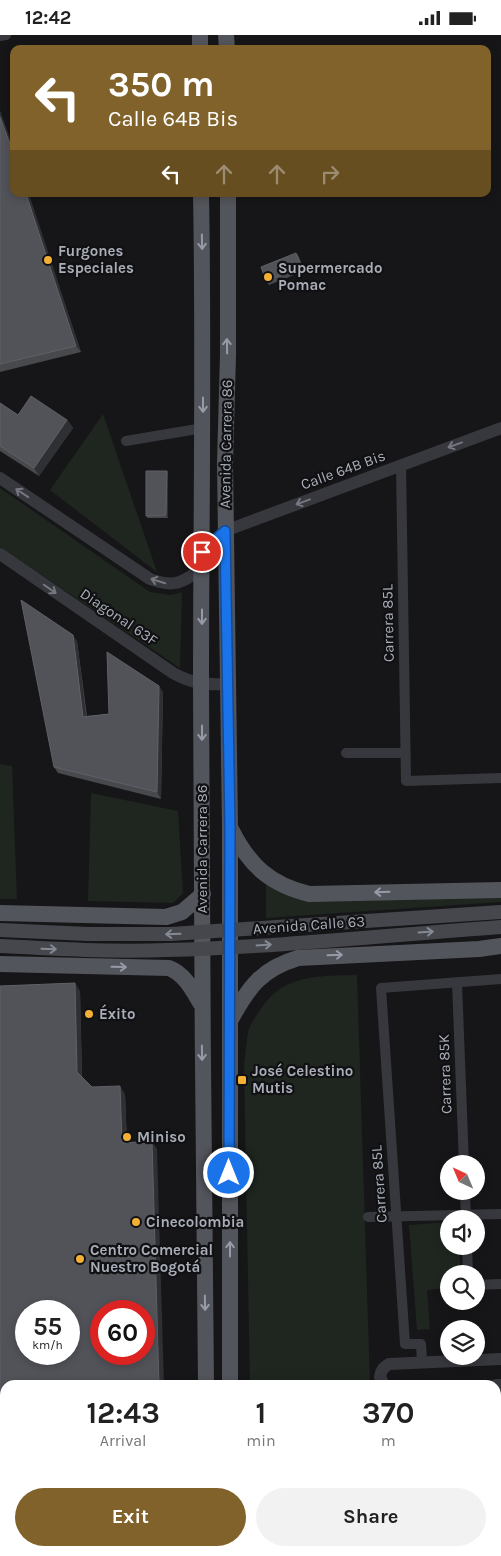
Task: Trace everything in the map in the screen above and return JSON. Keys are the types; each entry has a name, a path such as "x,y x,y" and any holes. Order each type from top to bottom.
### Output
{"main road":[{"name":"Avenida Carrera 86","path":"202,197 202,1004 206,1380"},
{"name":"Avenida Carrera 86","path":"228,197 225,531 230,827 230,1380"},
{"path":"230,827 240,847 256,867 284,885 309,893 501,890"},
{"path":"0,913 166,917 182,912 203,894"},
{"name":"Avenida Calle 63","path":"0,930 88,934 171,934 501,912"},
{"name":"Avenida Calle 63","path":"0,947 167,950 238,947 501,927"},
{"path":"229,1023 243,997 260,977 273,967 298,957 479,949 501,946"},
{"path":"0,964 169,968 179,973 185,979 202,1004"}],"street":[{"path":"0,36 6,35"},
{"path":"126,441 203,428"},
{"name":"Calle 64B Bis","path":"202,560 225,531 501,428"},
{"name":"Carrera 85L","path":"401,465 406,781 501,778"},
{"path":"0,478 150,579 162,583 173,584 182,582 202,560"},
{"name":"Diagonal 63F","path":"0,554 172,673 187,681 201,685 228,684"},
{"path":"346,753 405,753"},
{"path":"457,983 501,979"},
{"name":"Carrera 85L","path":"422,1362 421,1344 405,1344 381,987 457,983"},
{"name":"Carrera 85K","path":"457,983 464,1155"},
{"path":"485,1214 501,1213"},
{"path":"368,1217 440,1216"},
{"path":"485,1285 501,1284"},
{"path":"382,1380 381,1372 389,1364 501,1359"}],"shaded area":[{"path":"103,414 157,572 50,490"},
{"path":"0,488 150,592 171,595 182,592 180,668 0,547"},
{"path":"0,764 12,766 17,899 0,899"},
{"path":"91,793 178,811 183,893 173,903 88,901"},
{"path":"266,884 501,895 501,902 266,918"},
{"path":"357,975 370,1380 250,1380 244,1064 247,1038 253,1020 272,996 282,988 293,982 305,979"},
{"path":"440,1223 440,1255 460,1255 460,1265 440,1265 440,1289 427,1290 430,1329 417,1330 409,1225"}],"building":[{"path":"0,117 10,144 10,197 27,197 76,346 0,364"},
{"path":"296,253 302,267 266,281 261,267"},
{"path":"31,396 67,420 34,468 0,446 0,403 18,415"},
{"path":"146,471 167,471 166,515 146,516"},
{"path":"21,600 73,635 83,717 109,714 107,652 159,686 157,792 54,767"},
{"name":"Centro Comercial Nuestro Bogotá","path":"75,983 77,1072 92,1087 120,1086 122,1143 152,1141 159,1380 0,1380 0,986"}],"place":[{"name":"Furgones Especiales","path":"48,260"},
{"name":"Supermercado Pomac","path":"268,277"},
{"name":"Éxito","path":"89,1014"},
{"name":"José Celestino Mutis","path":"242,1080"},
{"name":"Miniso","path":"127,1137"},
{"name":"Cinecolombia","path":"136,1222"},
{"name":"Centro Comercial Nuestro Bogotá","path":"80,1259"}],"route":[{"path":"202,552 225,531 230,827 229,1173"}]}
